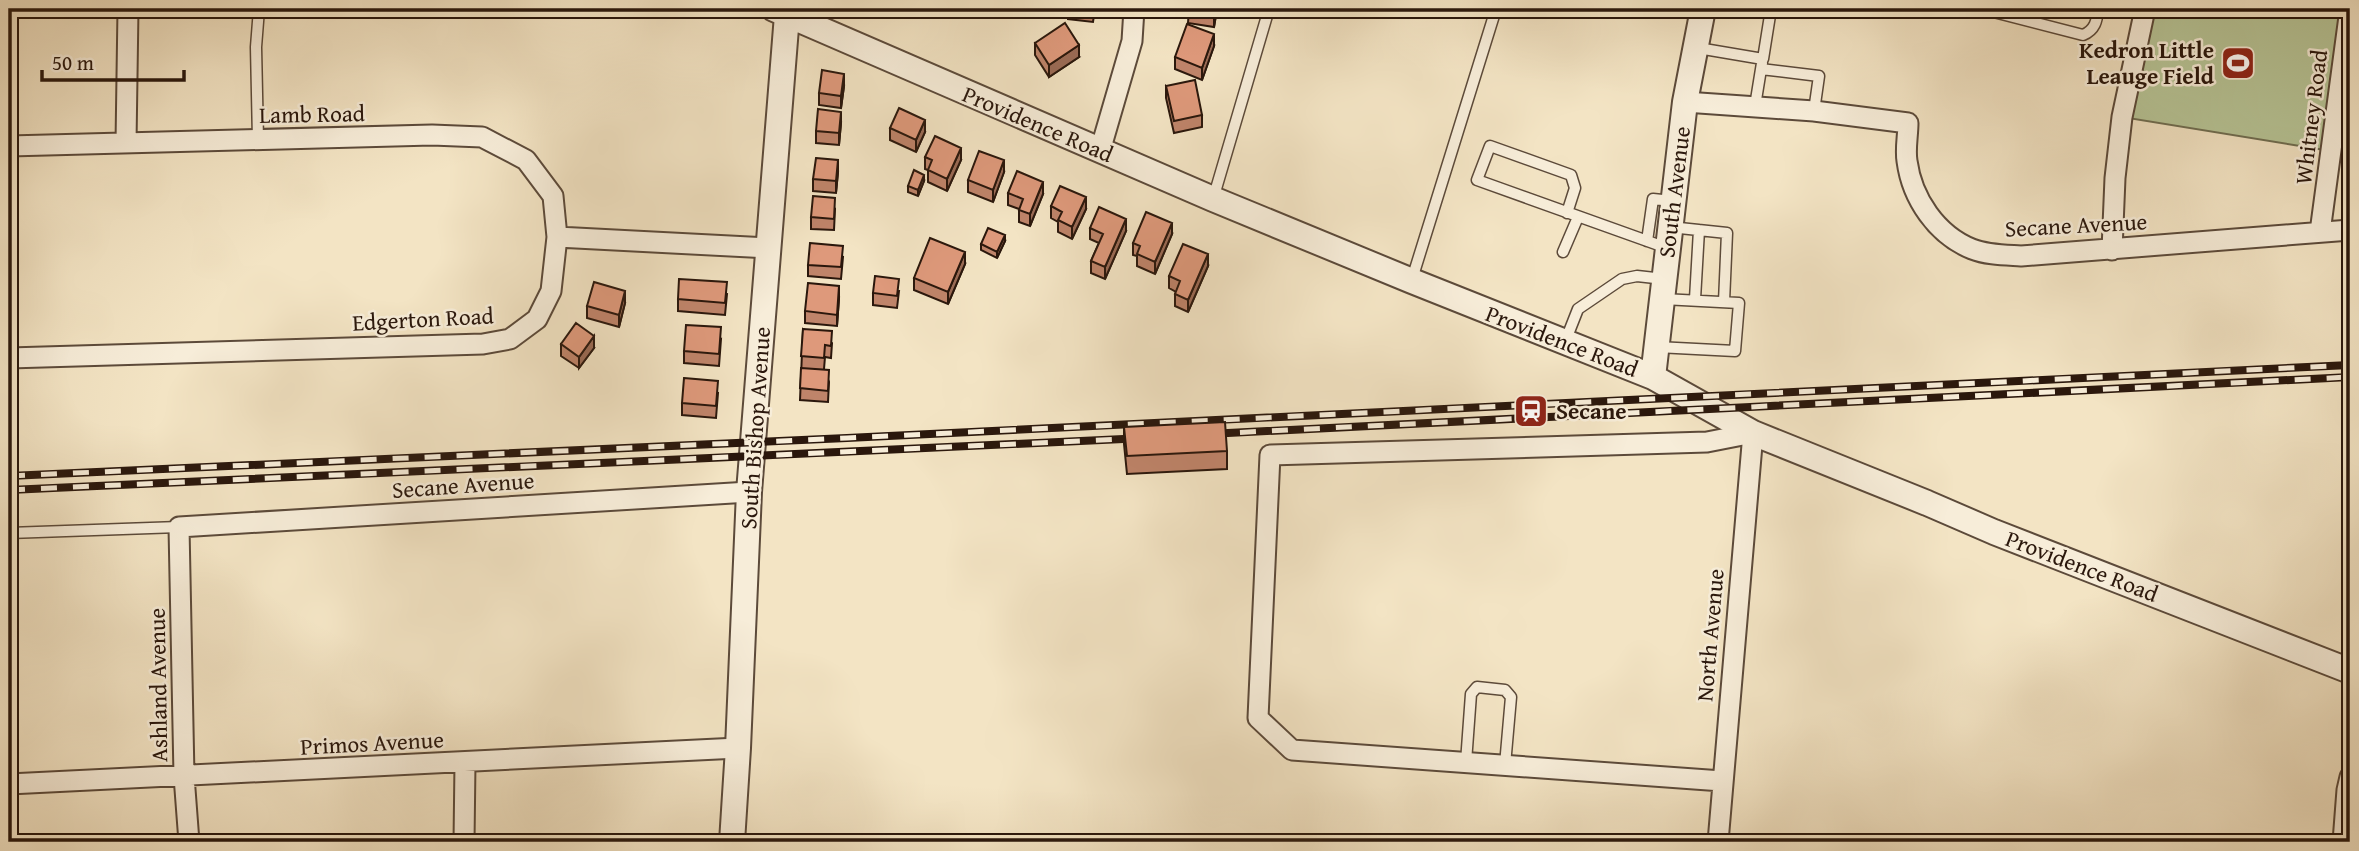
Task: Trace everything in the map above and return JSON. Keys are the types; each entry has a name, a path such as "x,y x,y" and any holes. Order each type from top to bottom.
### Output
{"street":[{"path":"126,143 128,9"},
{"path":"1100,151 1132,41 1134,9"},
{"name":"South Avenue","path":"1653,377 1663,289 1661,239 1672,201 1685,102 1703,9"},
{"path":"2112,250 2115,178 2122,117 2145,9"},
{"name":"Whitney Road","path":"2320,232 2350,9"},
{"name":"Providence Road","path":"780,12 1213,199 1653,377 1753,433 1994,532 2350,671"},
{"name":"South Bishop Avenue","path":"732,842 749,492 768,248 780,12"},
{"name":"Secane Avenue","path":"1685,102 1814,111 1908,123 1907,161 1917,197 1927,214 1955,240 1975,250 2021,256 2350,230"},
{"name":"Lamb Road","path":"9,146 432,135 482,137 526,160 553,196 557,237"},
{"path":"557,237 768,248"},
{"name":"Edgerton Road","path":"9,358 469,345 510,339 537,319 551,291 557,237"},
{"path":"1722,780 1292,750 1258,718 1270,454 1707,442 1753,433"},
{"name":"North Avenue","path":"1718,842 1753,433"},
{"name":"Secane Avenue","path":"179,527 749,492"},
{"name":"Ashland Avenue","path":"179,527 184,776 188,842"},
{"name":"Primos Avenue","path":"9,784 738,748"},
{"path":"464,842 465,763"},
{"path":"2343,842 2350,777"}],"lane":[{"path":"258,140 256,47 259,9"},
{"path":"1213,199 1269,9"},
{"path":"1412,281 1496,9"},
{"path":"1755,106 1769,9"},
{"path":"1982,9 2083,35 2095,26 2098,9"},
{"path":"1695,47 1819,76 1814,111"},
{"path":"1567,213 1575,188 1571,175 1490,146 1477,180 1567,213 1578,217 1661,239 1699,230 1727,233 1724,302"},
{"path":"1563,252 1578,217"},
{"path":"1695,299 1699,230"},
{"path":"1565,342 1578,309 1622,279 1637,276 1663,289 1695,299 1739,303 1735,351 1657,347"},
{"path":"9,533 179,527"},
{"path":"1466,762 1471,694 1477,687 1505,690 1511,697 1505,765"}],"green space":[{"name":"Kedron Little Leauge Field","path":"2145,9 2350,9 2331,151 2122,117"}],"building":[{"path":"1215,9 1214,15 1188,11"},
{"path":"1065,23 1079,45 1049,65 1035,43"},
{"path":"1187,24 1214,34 1202,68 1175,57"},
{"path":"822,70 844,74 841,96 819,93"},
{"path":"1195,80 1202,115 1174,121 1166,86"},
{"path":"899,108 925,120 916,140 890,128"},
{"path":"818,109 841,112 839,133 816,131"},
{"path":"935,136 961,148 947,179 928,170 932,160 925,157"},
{"path":"979,151 1004,160 993,190 968,180"},
{"path":"816,158 838,160 836,181 813,179"},
{"path":"914,170 924,175 918,190 908,186"},
{"path":"1017,171 1043,182 1030,214 1019,210 1023,199 1008,193"},
{"path":"1060,186 1086,197 1072,227 1058,220 1062,212 1051,206"},
{"path":"813,196 835,198 834,219 811,217"},
{"path":"1099,207 1126,219 1105,267 1091,261 1103,234 1090,228"},
{"path":"1146,212 1172,223 1155,262 1137,254 1140,246 1133,243"},
{"path":"988,228 1005,235 997,252 981,244"},
{"path":"930,238 965,252 948,292 914,278"},
{"path":"810,243 843,246 841,267 808,265"},
{"path":"1183,244 1208,254 1188,300 1175,294 1180,281 1169,276"},
{"path":"875,276 899,279 897,296 873,293"},
{"path":"679,279 727,282 725,303 678,299"},
{"path":"594,282 625,291 619,315 587,306"},
{"path":"808,283 839,286 837,315 805,311"},
{"path":"576,323 594,336 579,357 561,344"},
{"path":"686,325 721,327 719,354 684,351"},
{"path":"803,329 832,331 831,346 825,345 824,358 801,356"},
{"path":"801,368 829,370 828,391 800,388"},
{"path":"684,378 718,381 716,406 682,403"},
{"path":"1225,422 1227,451 1127,456 1124,427"}],"railway":[{"path":"9,476 2350,365"},
{"path":"1208,434 2350,377"},
{"path":"9,490 1145,438"}],"place":[{"name":"Kedron Little Leauge Field","path":"2238,63"},
{"name":"Secane","path":"1531,411"}]}
